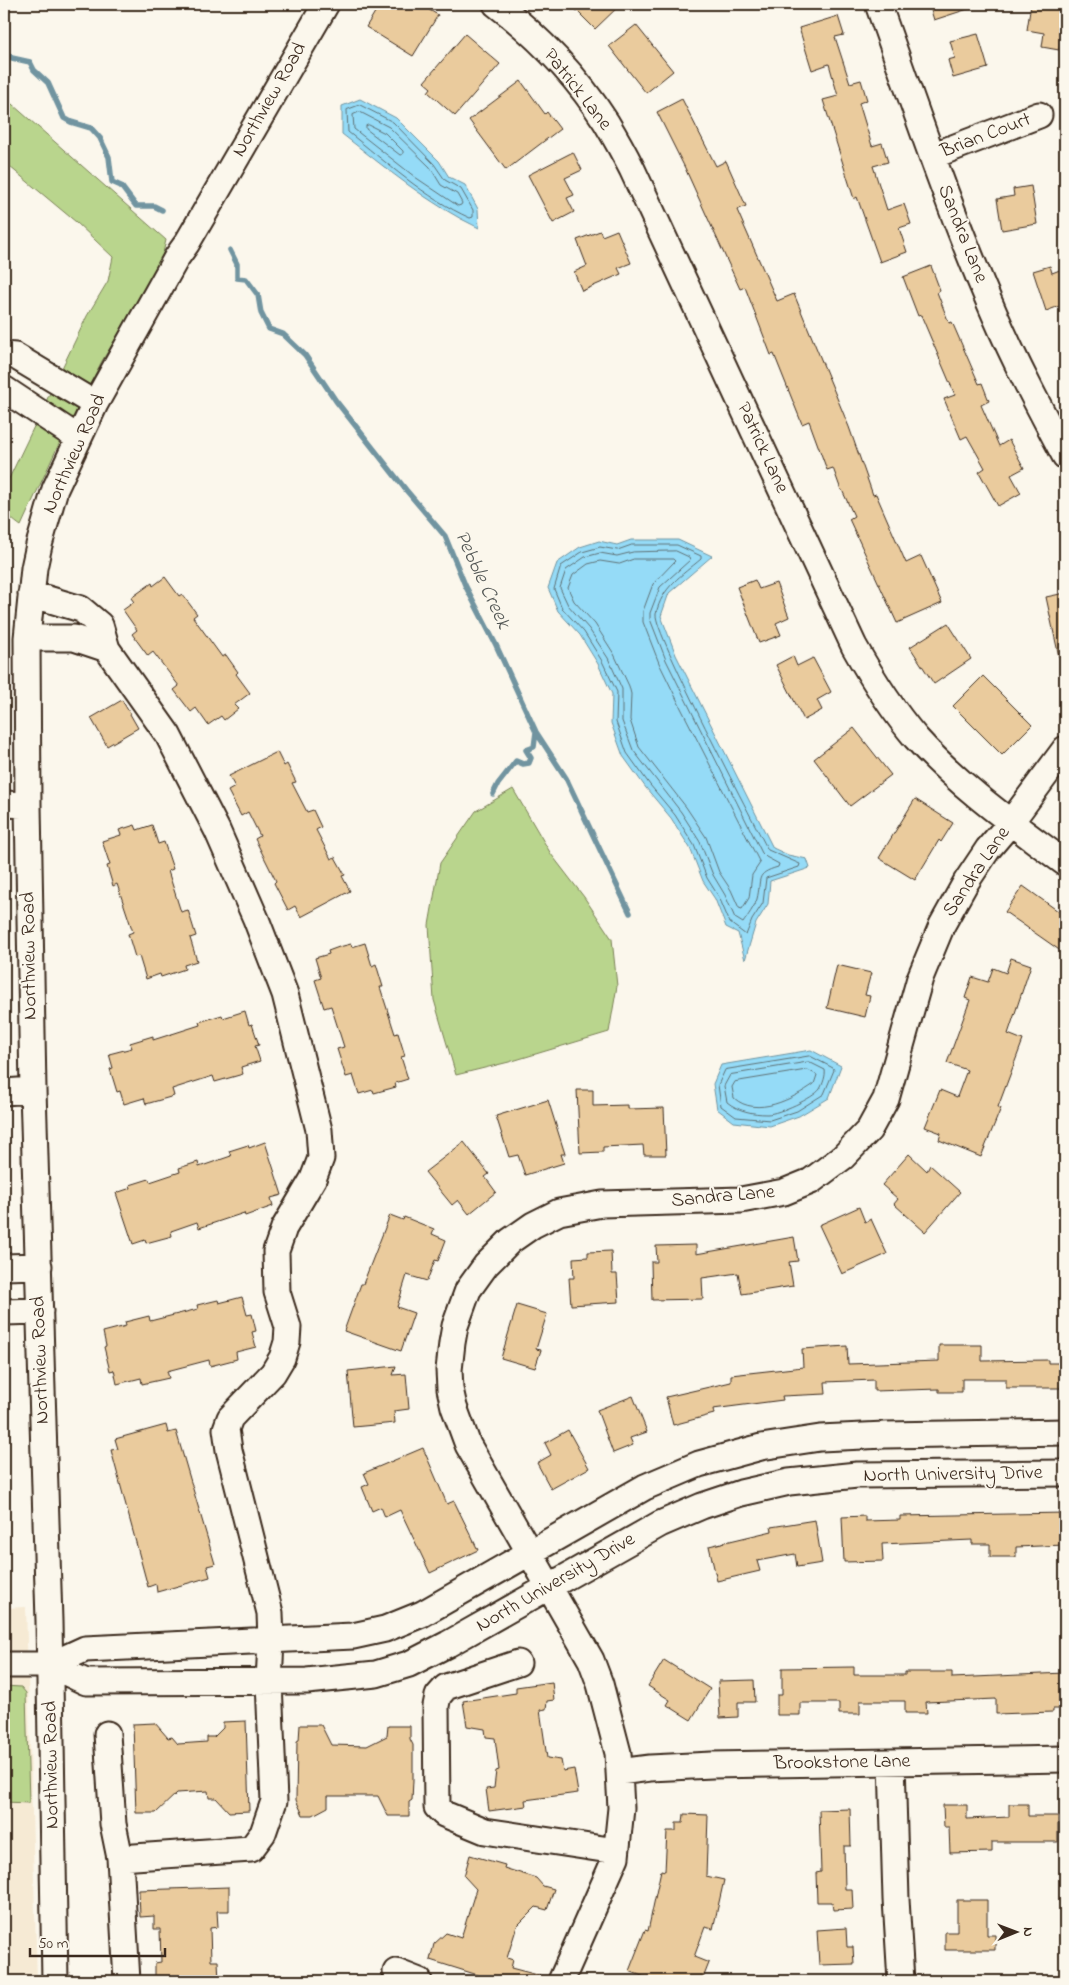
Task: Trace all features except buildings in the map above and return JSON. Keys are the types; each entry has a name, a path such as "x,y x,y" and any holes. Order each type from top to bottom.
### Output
{"street":[{"name":"Northview Road","path":"56,1981 50,1665 39,1266 33,1090 16,804 31,594 39,545 55,489 95,404 177,257 187,243 326,4"},
{"name":"Patrick Lane","path":"496,4 526,28 558,61 601,116 632,169 854,646 878,687 915,736 937,760 968,789 1065,863"},
{"name":"Sandra Lane","path":"878,4 932,156 995,315 1065,456"},
{"name":"Brian Court","path":"932,156 1040,115"},
{"path":"4,354 15,356 95,404"},
{"path":"4,389 78,438"},
{"path":"31,594 81,609 100,624 106,649 168,735 217,830 256,919 285,994 319,1130 321,1158 313,1179 284,1228 276,1251 275,1272 277,1292 288,1327 287,1342 282,1358 273,1373 230,1418 226,1429 229,1450 270,1613 271,1641 268,1682 274,1801 263,1833 250,1849 120,1858"},
{"path":"27,638 74,638 106,649"},
{"name":"Sandra Lane","path":"561,1981 616,1857 621,1808 618,1753 609,1714 592,1660 548,1587 468,1445 454,1407 450,1389 449,1370 452,1343 455,1326 468,1290 486,1265 510,1240 533,1225 559,1212 602,1204 741,1200 784,1192 811,1181 843,1157 869,1130 886,1098 920,978 942,925 988,849 1011,822 1065,748"},
{"path":"4,1092 33,1090"},
{"path":"4,1267 39,1266"},
{"path":"4,1312 40,1311"},
{"name":"North University Drive","path":"4,1665 50,1665 85,1649 353,1636 385,1629 422,1614 645,1487 699,1464 761,1447 820,1438 1065,1432"},
{"path":"679,1472 696,1508"},
{"name":"North University Drive","path":"50,1665 86,1682 268,1682 343,1679 376,1674 409,1664 448,1644 660,1524 696,1508 742,1493 788,1482 857,1475 1065,1473"},
{"path":"518,1663 446,1687 438,1696 436,1706 437,1807 444,1814 485,1831 616,1851"},
{"path":"107,1734 113,1824 120,1858 127,1981"},
{"name":"Brookstone Lane","path":"619,1772 650,1768 712,1765 1065,1759"},
{"path":"892,1762 894,1851 901,1981"}],"shaded area":[{"path":"26,1607 37,1981 4,1981 4,1608"}],"green space":[{"path":"4,97 166,240 160,266 102,361 57,448 21,526 7,511 4,502 4,489 87,316 108,281 113,257 76,222 4,162"},
{"path":"513,789 551,854 584,897 612,939 617,986 609,1032 509,1062 456,1075 434,1000 429,925 440,863 476,811"},
{"path":"4,1686 21,1687 26,1693 29,1803 4,1802"}],"water":[{"path":"360,99 396,118 439,161 449,177 465,185 478,209 479,228 425,197 342,134 342,106"},
{"path":"631,540 678,540 712,556 669,593 661,616 676,655 773,848 788,855 807,859 810,868 770,881 768,904 756,923 745,960 738,933 726,927 715,899 703,881 690,848 671,818 623,756 611,723 612,694 598,664 580,635 558,611 548,588 557,563 580,547 599,541 617,545"},
{"path":"811,1050 841,1066 829,1098 799,1116 770,1126 734,1122 717,1109 713,1084 721,1065"}],"waterway":[{"name":"Pebble Creek","path":"4,51 12,58 30,62 34,70 48,83 64,118 91,128 100,138 109,157 112,182 121,186 136,206 154,206 162,210"},
{"name":"Pebble Creek","path":"230,250 237,264 237,278 246,279 258,295 261,313 269,329 283,334 305,355 336,401 445,536 465,585 496,645 536,732 566,778 630,913"},
{"path":"493,794 498,784 516,761 523,764 529,763 531,758 526,750 534,747 536,732"}]}
